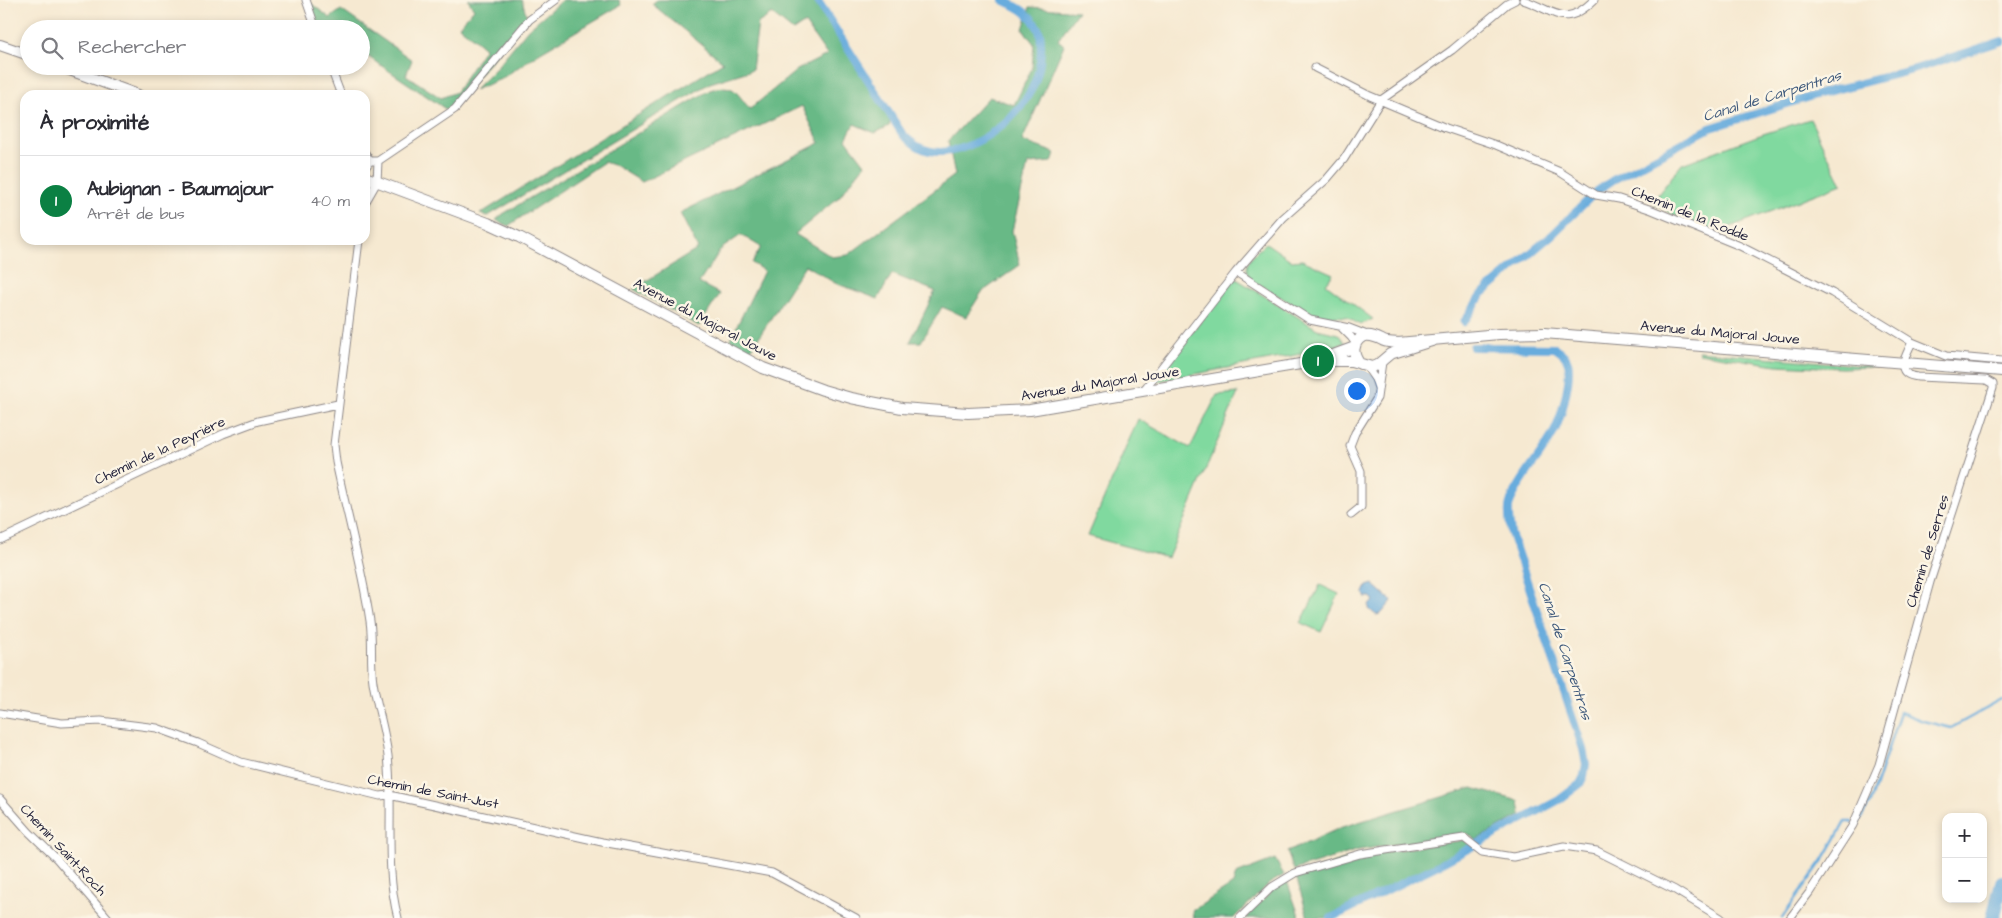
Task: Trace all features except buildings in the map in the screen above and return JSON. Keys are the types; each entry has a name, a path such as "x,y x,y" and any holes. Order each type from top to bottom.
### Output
{"main road":[{"path":"0,45 20,52"},
{"path":"84,75 124,90"},
{"name":"Avenue du Majoral Jouve","path":"370,180 488,223 519,237 763,368 801,383 852,398 902,408 968,413 1030,410 1318,361 1340,360 1372,367 1398,351 1435,340"},
{"name":"Avenue du Majoral Jouve","path":"1318,361 1355,346 1362,337 1367,335 1378,337 1382,341 1398,342 1499,334 1544,333 2002,371"},
{"path":"1382,341 1385,346 1383,360"},
{"path":"1355,346 1355,356 1363,365"}],"street":[{"path":"306,0 313,20"},
{"path":"370,164 455,109 529,20 556,0"},
{"path":"1142,392 1236,272 1283,218 1327,179 1344,159 1381,100 1423,72 1507,4 1515,0"},
{"path":"1523,0 1560,16 1570,17 1583,11 1594,0"},
{"name":"Chemin de la Rodde","path":"1315,68 1381,100 1446,128 1496,145 1560,172 1593,194 1652,210 1740,246 1832,293 1912,342"},
{"path":"333,75 338,90"},
{"path":"370,157 374,161 377,182 370,194"},
{"path":"358,245 334,445 336,462 360,564 370,623 371,665 388,757 394,897 398,918"},
{"path":"1236,272 1310,320 1340,326 1367,335"},
{"path":"1340,326 1351,337 1355,346"},
{"path":"1903,363 1912,342 1946,356 2002,361"},
{"path":"1351,515 1361,506 1361,471 1350,446 1355,433 1377,398 1383,360"},
{"name":"Chemin de Serres","path":"1790,918 1809,893 1853,824 1879,765 1930,582 1993,388 1993,384 1986,380 1908,375 1904,372 1903,363"},
{"path":"1363,365 1375,379 1378,388"},
{"name":"Chemin de la Peyrière","path":"0,540 223,434 258,421 338,404"},
{"name":"Chemin de Saint-Just","path":"0,713 62,723 102,721 157,728 198,742 242,762 380,796 389,795 602,842 772,873 856,918"},
{"name":"Chemin Saint-Roch","path":"0,799 29,832 57,859 108,918"},
{"path":"1240,918 1272,887 1295,873 1360,854 1464,838 1471,841 1482,852 1513,857 1564,846 1597,851 1676,890 1721,918"}],"green space":[{"path":"468,0 522,0 527,17 453,106 447,110 370,58 370,30 412,60 406,75 441,98 456,92 485,48 459,26 474,9"},
{"path":"562,0 619,0 621,5 539,53 501,79 474,90 495,69 528,29"},
{"path":"657,0 813,0 891,119 889,126 875,133 854,124 846,139 865,164 839,197 795,234 832,257 848,255 955,175 948,141 989,97 1014,105 1032,68 1034,44 1023,29 1030,7 1078,11 1058,40 1064,45 1022,141 1055,153 1052,162 1028,164 1012,231 1020,265 982,292 966,317 942,307 921,342 910,342 935,291 892,274 878,299 835,283 805,265 750,351 730,340 764,271 752,263 761,247 741,235 721,249 699,283 720,294 699,326 633,289 698,249 680,213 820,143 802,106 642,182 616,166 604,162 508,226 496,220 710,90 730,88 737,93 750,109 797,70 827,55 805,23 793,31 772,14 758,23 752,70 710,83 488,216 480,214 723,62 652,4"},
{"path":"309,2 330,18 341,10 355,20 316,20"},
{"path":"1810,119 1842,184 1717,232 1670,213 1652,202 1682,164 1757,136"},
{"path":"1266,243 1292,261 1302,260 1333,274 1326,284 1373,319 1360,325 1347,317 1311,315 1250,279 1248,263 1253,255"},
{"path":"1235,278 1317,329 1338,334 1345,343 1312,352 1158,381 1155,378"},
{"path":"1698,351 1876,367 1842,368 1776,365 1699,353"},
{"path":"1238,393 1168,558 1088,536 1138,419 1190,448 1217,395"},
{"path":"1320,585 1339,594 1321,632 1301,623"},
{"path":"1472,788 1519,801 1521,815 1476,840 1467,833 1359,850 1294,870 1287,852 1342,827"},
{"path":"1465,840 1470,845 1327,918 1308,918 1296,876 1357,856"},
{"path":"1275,859 1284,875 1270,883 1234,918 1193,918 1192,911 1233,884 1236,874"},
{"path":"1287,881 1300,918 1245,918 1274,889"}],"water":[{"path":"1373,584 1392,601 1381,614 1376,615 1369,609 1369,605 1374,601 1371,597 1365,597 1364,593 1367,586"}],"waterway":[{"name":"Canal de Carpentras","path":"817,0 903,135 918,147 935,152 966,147 995,131 1019,108 1033,85 1038,73 1040,60 1041,41 1039,30 1026,13 1003,0"},
{"name":"Canal de Carpentras","path":"1464,322 1482,294 1552,235 1597,191 1613,180 1710,128 1822,93 1912,70 2002,41"},
{"name":"Canal de Carpentras","path":"1331,918 1440,864 1559,800 1580,784 1584,776 1586,764 1583,749 1511,533 1509,514 1509,506 1514,494 1548,443 1558,422 1568,383 1567,359 1555,348 1473,347"},
{"path":"1858,823 1870,803 1900,712 1923,721 1951,728 2002,700"},
{"path":"1782,918 1823,860 1845,822 1852,822"},
{"path":"1993,918 2002,882"}],"place":[{"name":"Aubignan - Baumajour","path":"1318,361"}]}
